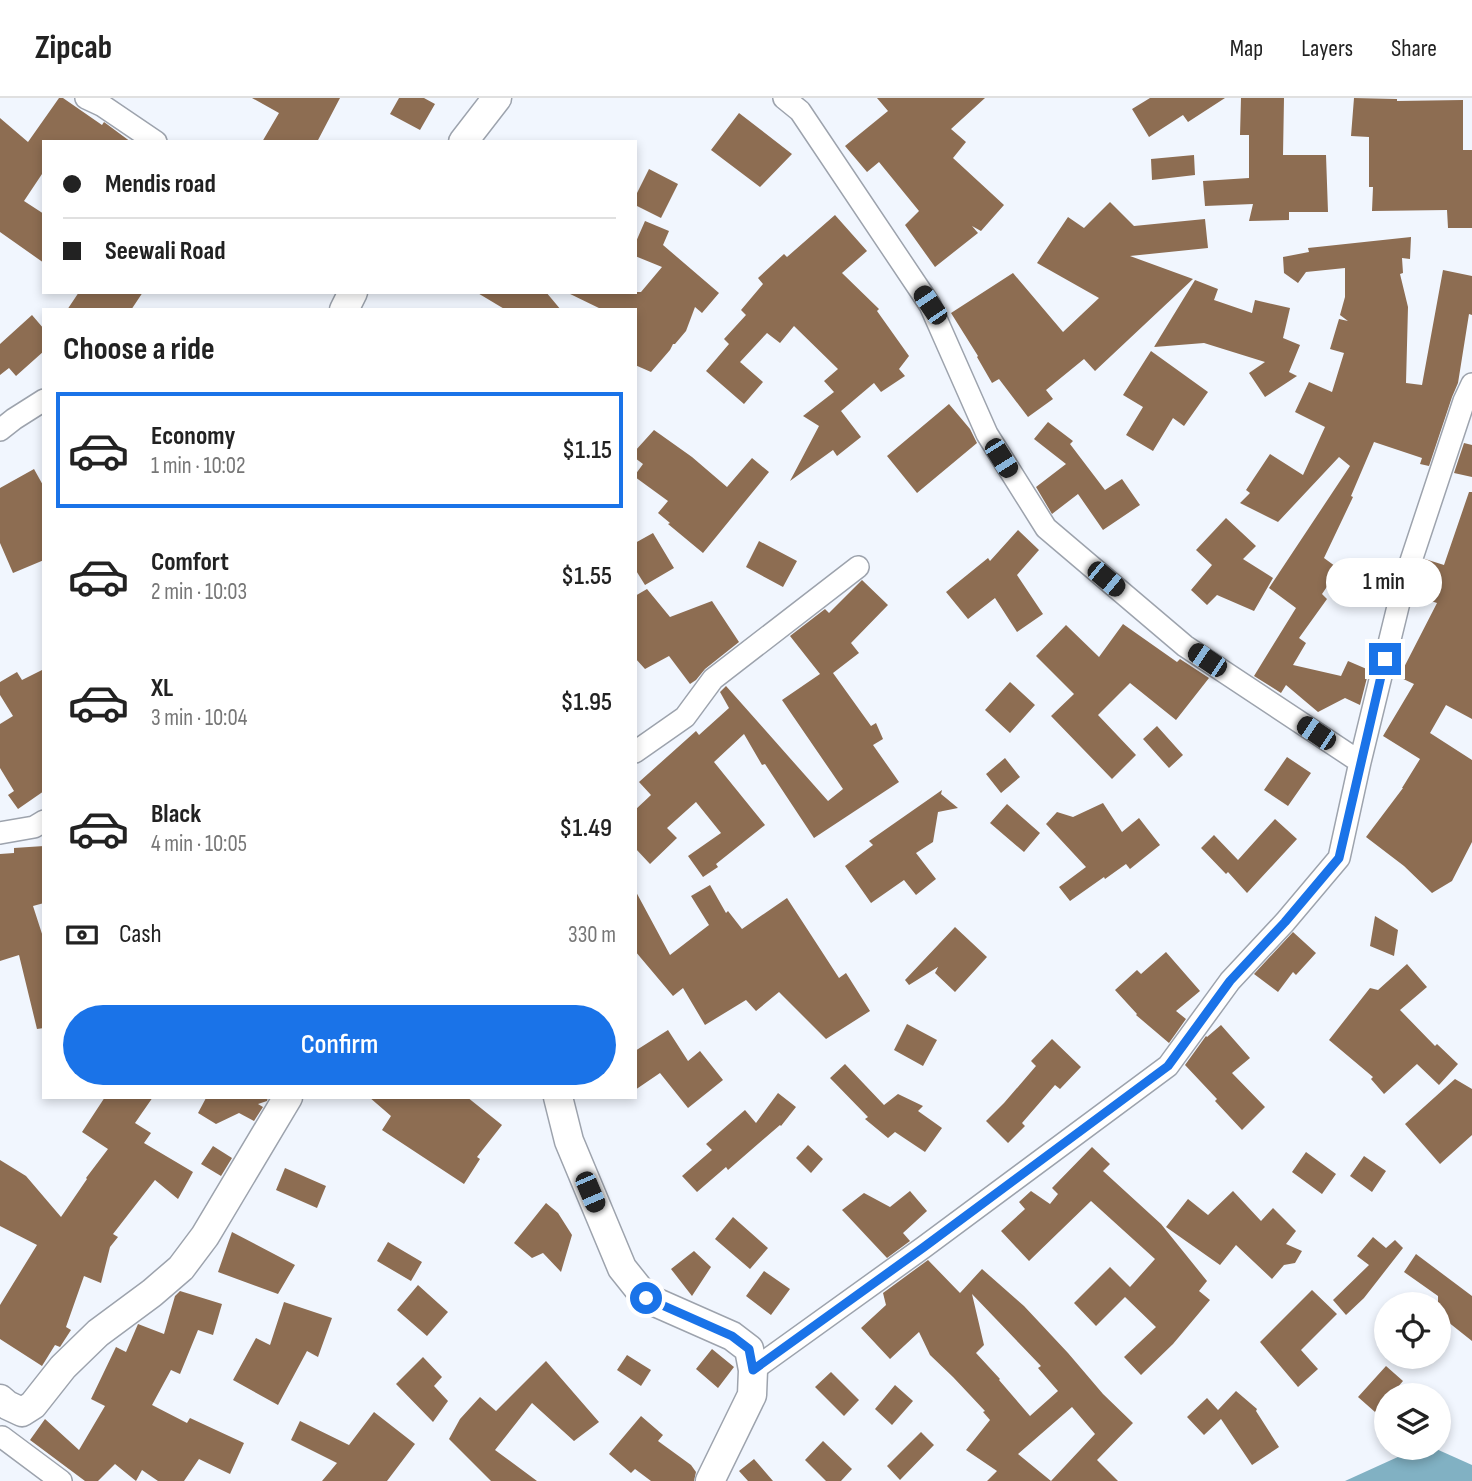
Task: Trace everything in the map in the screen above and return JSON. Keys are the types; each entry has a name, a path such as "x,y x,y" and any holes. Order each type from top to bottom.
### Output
{"street":[{"path":"86,98 103,106 153,140"},
{"path":"464,140 496,98"},
{"path":"783,98 800,111 930,305 986,434 1046,528 1185,646 1360,762"},
{"path":"753,1370 1168,1066 1230,981 1339,858 1404,582 1472,384"},
{"path":"0,430 42,401"},
{"path":"637,751 685,717 713,679 858,567"},
{"path":"0,833 34,827 42,822"},
{"path":"61,1481 1,1438 11,1406 33,1405 64,1367 99,1333 181,1268 205,1236 287,1099"},
{"path":"558,1099 569,1141 622,1268 646,1298 732,1336 749,1349 753,1370 752,1395 710,1481"}],"water":[{"path":"1451,1456 1472,1465 1472,1481 1345,1481 1391,1460 1451,1460"}],"building":[{"path":"59,98 63,98 102,125 104,122 128,140 42,140 42,174 24,201 42,213 42,262 0,232 0,118 28,142"},
{"path":"252,98 340,98 318,140 263,140 279,113"},
{"path":"399,98 424,98 435,104 420,130 390,114"},
{"path":"877,98 985,98 951,129 966,142 953,158 1004,205 981,231 972,226 978,233 935,267 905,225 919,211 879,162 867,172 845,146 888,111"},
{"path":"1150,98 1225,98 1188,122 1183,115 1149,137 1132,109"},
{"path":"1241,98 1284,98 1283,155 1326,155 1328,212 1289,212 1289,220 1249,221 1253,204 1205,206 1203,181 1249,178 1249,135 1240,135"},
{"path":"1354,98 1397,101 1463,100 1463,150 1472,150 1472,228 1448,228 1447,210 1372,211 1369,137 1351,136"},
{"path":"739,113 792,154 760,187 711,150"},
{"path":"1194,155 1195,175 1152,180 1151,159"},
{"path":"649,169 678,184 661,218 637,206 637,193"},
{"path":"1110,202 1134,226 1205,219 1208,248 1130,256 1193,279 1095,371 1084,359 1046,390 1053,399 1028,417 999,379 992,383 951,313 1013,273 1063,332 1099,298 1037,263 1068,217 1084,228"},
{"path":"835,215 867,251 842,273 879,309 877,311 909,356 899,369 905,376 881,392 874,383 841,411 861,437 837,456 833,450 790,481 819,426 803,416 834,392 824,381 838,369 794,326 780,343 767,333 740,362 763,382 744,404 706,371 729,344 724,339 746,315 741,310 763,284 758,278 784,254 787,257"},
{"path":"645,221 669,231 663,245 719,293 702,313 695,307 686,331 651,372 637,366 637,308 599,308 570,294 641,292 662,267 637,257 637,239"},
{"path":"1411,237 1410,259 1402,258 1403,273 1400,274 1408,307 1406,383 1422,385 1443,270 1472,276 1472,315 1469,314 1458,383 1429,466 1420,464 1422,458 1374,442 1351,496 1353,497 1324,558 1339,569 1322,594 1327,599 1299,638 1306,643 1293,665 1341,676 1348,661 1369,670 1360,705 1345,698 1318,712 1286,685 1281,693 1254,676 1296,608 1269,588 1350,466 1339,457 1278,522 1240,503 1250,493 1246,490 1270,454 1303,475 1325,427 1295,412 1309,382 1332,392 1344,353 1330,349 1339,319 1348,321 1340,315 1345,297 1345,268 1306,272 1298,283 1284,273 1283,257 1309,252 1308,248"},
{"path":"1195,280 1218,289 1214,300 1252,313 1255,300 1290,308 1283,338 1300,345 1289,372 1297,376 1265,397 1249,373 1265,362 1204,343 1154,347"},
{"path":"78,294 142,294 132,308 68,308"},
{"path":"479,294 548,294 559,308 503,308"},
{"path":"32,315 42,327 42,353 16,376 9,368 0,375 0,344"},
{"path":"1151,351 1208,392 1184,426 1173,418 1153,451 1126,435 1143,407 1123,395"},
{"path":"949,404 970,429 977,443 917,493 887,456"},
{"path":"1048,422 1073,441 1070,444 1105,490 1122,479 1140,505 1103,530 1078,494 1052,514 1036,487 1066,464 1034,439"},
{"path":"654,430 692,457 727,487 752,458 769,472 703,553 658,513 668,501 637,478 637,472 643,464 637,460 637,449"},
{"path":"1464,443 1472,445 1472,477 1454,473"},
{"path":"34,469 42,483 42,561 13,573 0,543 0,488"},
{"path":"1469,492 1472,492 1472,719 1446,705 1430,733 1472,760 1472,842 1452,881 1432,893 1404,866 1366,837 1403,788 1420,759 1383,736 1414,684 1399,677 1437,603 1431,601 1433,598 1415,592 1425,559 1444,565"},
{"path":"1226,518 1256,546 1243,559 1273,578 1254,611 1217,595 1207,605 1191,590 1212,565 1196,550"},
{"path":"1018,530 1039,550 1017,575 1043,614 1017,632 995,598 968,619 946,592 988,558 990,561"},
{"path":"653,533 674,568 645,585 637,572 637,542"},
{"path":"759,541 797,561 783,587 746,567"},
{"path":"862,580 888,605 851,643 859,653 833,673 871,726 876,723 883,739 873,745 899,782 814,838 765,764 762,765 744,734 714,762 765,825 703,877 688,856 721,833 696,802 667,828 677,838 650,864 637,850 637,808 651,795 639,782 696,731 699,735 729,708 720,692 726,686 828,801 843,789 782,700 820,674 790,636 825,609 829,613"},
{"path":"647,589 670,617 712,601 739,642 690,684 669,656 645,669 637,660 637,595"},
{"path":"1123,624 1177,662 1180,659 1209,678 1176,720 1130,683 1098,715 1136,755 1112,779 1051,716 1074,694 1036,656 1066,625 1099,657"},
{"path":"42,670 42,792 18,809 8,795 14,791 0,768 0,724 13,716 0,695 0,682 17,672 22,680"},
{"path":"1010,682 1035,705 1010,733 985,710"},
{"path":"1157,726 1183,755 1169,768 1143,739"},
{"path":"1287,757 1311,773 1288,806 1264,790"},
{"path":"1005,758 1020,777 1001,793 986,774"},
{"path":"942,790 941,794 958,808 938,812 933,842 916,853 936,879 916,895 904,880 871,903 845,866 873,845 869,841"},
{"path":"1103,803 1122,832 1139,818 1160,845 1130,869 1126,864 1070,901 1059,887 1086,867 1046,824 1057,812 1073,817"},
{"path":"1007,804 1040,833 1024,852 990,823"},
{"path":"1275,819 1297,839 1247,893 1201,848 1214,835 1238,860"},
{"path":"42,846 42,904 33,906 42,934 42,1028 37,1029 19,955 0,961 0,854 14,853 14,848"},
{"path":"710,885 726,913 728,911 742,929 787,898 839,978 846,973 870,1011 826,1039 779,992 756,1011 746,1000 705,1025 683,988 673,996 637,953 637,894 670,955 709,925 691,896"},
{"path":"1375,916 1398,930 1394,956 1370,946"},
{"path":"955,927 987,957 955,992 935,973 938,967 909,985 905,980"},
{"path":"1293,932 1316,953 1296,975 1293,972 1278,992 1254,974"},
{"path":"1166,952 1200,991 1176,1011 1186,1019 1169,1043 1136,1015 1115,990 1137,970 1141,974"},
{"path":"1407,964 1427,987 1400,1010 1435,1046 1437,1044 1458,1064 1439,1085 1417,1064 1384,1094 1371,1079 1373,1077 1329,1040 1370,988 1378,990"},
{"path":"907,1024 937,1040 923,1066 894,1050"},
{"path":"1221,1025 1250,1058 1232,1073 1265,1107 1242,1130 1185,1065 1206,1036"},
{"path":"668,1030 688,1061 700,1051 723,1080 688,1108 660,1073 637,1089 637,1050"},
{"path":"1052,1039 1081,1067 1060,1089 1055,1085 1022,1123 1025,1126 1008,1143 986,1121 1036,1066 1031,1061"},
{"path":"845,1064 884,1105 898,1094 923,1106 918,1111 942,1128 925,1152 895,1132 888,1138 865,1119 868,1117 830,1078"},
{"path":"1455,1079 1472,1089 1472,1135 1440,1164 1405,1124"},
{"path":"778,1093 796,1107 781,1126 697,1192 682,1176 712,1150 706,1144 745,1110 756,1123"},
{"path":"104,1099 152,1099 135,1123 151,1133 144,1143 193,1172 178,1199 155,1180 113,1234 118,1237 110,1247 101,1283 84,1276 66,1327 71,1330 60,1347 55,1345 42,1366 0,1339 0,1305 37,1245 0,1226 0,1160 26,1176 61,1217 108,1149 82,1132"},
{"path":"205,1099 268,1099 258,1104 263,1107 254,1121 239,1113 216,1124 198,1113"},
{"path":"371,1099 470,1099 502,1125 477,1157 480,1159 464,1184 382,1130 391,1116"},
{"path":"808,1145 823,1159 811,1173 796,1158"},
{"path":"213,1146 232,1158 221,1176 201,1164"},
{"path":"1092,1147 1110,1164 1103,1171 1161,1224 1207,1281 1199,1291 1210,1300 1173,1344 1141,1375 1124,1357 1156,1327 1125,1297 1096,1326 1074,1303 1110,1267 1130,1287 1155,1259 1091,1201 1029,1261 1001,1231 1025,1209 1019,1202 1031,1191 1050,1204 1058,1194 1052,1188"},
{"path":"1306,1152 1336,1174 1322,1194 1292,1172"},
{"path":"1364,1156 1386,1171 1372,1192 1350,1176"},
{"path":"285,1168 326,1186 317,1208 276,1190"},
{"path":"910,1191 927,1211 903,1233 910,1241 887,1258 842,1210 864,1193 890,1207"},
{"path":"1233,1191 1261,1221 1273,1208 1296,1231 1286,1244 1302,1251 1295,1263 1284,1265 1272,1279 1236,1245 1220,1265 1166,1227 1188,1199 1208,1215"},
{"path":"546,1203 558,1213 572,1235 561,1272 543,1253 532,1258 514,1243"},
{"path":"733,1217 768,1248 750,1269 715,1239"},
{"path":"232,1232 295,1265 278,1294 218,1272"},
{"path":"1373,1237 1386,1248 1395,1240 1403,1248 1364,1298 1346,1315 1333,1300 1369,1265 1357,1256"},
{"path":"388,1242 422,1262 411,1281 377,1261"},
{"path":"694,1251 711,1267 692,1296 671,1269"},
{"path":"1416,1254 1472,1296 1472,1341 1451,1324 1451,1292 1432,1292 1404,1272"},
{"path":"928,1260 960,1293 982,1269 1024,1306 1103,1394 1133,1423 1097,1460 1118,1481 1051,1481 987,1481 997,1471 966,1450 990,1420 983,1412 985,1411 930,1355 919,1332 890,1359 861,1328 886,1305 883,1293","holes":["972,1294 1041,1366 1038,1368 1058,1391 1030,1416 976,1353 984,1345","1072,1407 1095,1434 1051,1481 1018,1454"]},
{"path":"764,1271 790,1289 771,1315 746,1296"},
{"path":"418,1285 448,1312 427,1336 397,1310"},
{"path":"1312,1290 1337,1314 1301,1350 1318,1369 1298,1387 1260,1342"},
{"path":"180,1291 222,1304 213,1335 198,1330 180,1374 171,1370 152,1405 187,1423 190,1418 244,1443 230,1474 199,1459 184,1481 158,1481 142,1470 136,1481 115,1464 98,1481 85,1481 30,1440 45,1419 79,1450 105,1406 91,1399 116,1347 126,1352 138,1324 164,1334 175,1296"},
{"path":"284,1302 332,1318 318,1357 307,1351 278,1405 233,1380 256,1338 270,1345"},
{"path":"712,1349 734,1367 718,1388 696,1369"},
{"path":"627,1355 651,1370 641,1386 617,1370"},
{"path":"423,1357 442,1377 434,1386 448,1401 433,1422 396,1384"},
{"path":"546,1361 599,1422 574,1441 532,1403 495,1450 537,1481 491,1481 449,1439 460,1419 480,1397 496,1411"},
{"path":"1383,1369 1389,1369 1403,1381 1374,1383 1374,1411 1358,1397"},
{"path":"831,1372 859,1400 844,1416 815,1387"},
{"path":"895,1385 913,1401 892,1425 875,1409"},
{"path":"1236,1391 1257,1409 1279,1447 1252,1465 1221,1419 1204,1435 1187,1417 1207,1398 1218,1410"},
{"path":"374,1412 415,1444 387,1481 322,1481 337,1463 291,1440 300,1421 349,1445"},
{"path":"641,1416 663,1435 658,1441 691,1465 696,1472 694,1481 651,1481 635,1469 631,1473 609,1454"},
{"path":"921,1432 934,1445 900,1480 887,1466"},
{"path":"823,1441 852,1469 841,1481 826,1481 805,1460"},
{"path":"754,1459 773,1481 748,1481 739,1471"}],"route":[{"path":"646,1298 732,1336 749,1349 753,1370 1168,1066 1230,981 1339,858 1385,659"}]}
